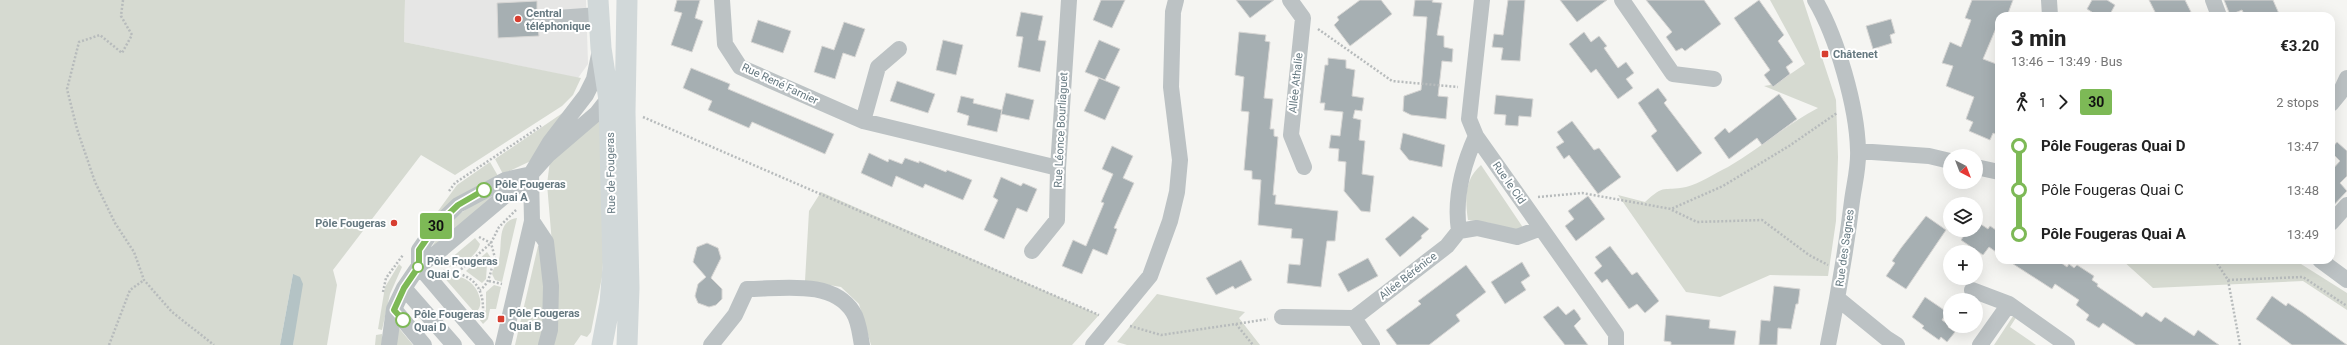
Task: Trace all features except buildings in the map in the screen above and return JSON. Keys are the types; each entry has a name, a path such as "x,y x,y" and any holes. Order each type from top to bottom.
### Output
{"main road":[{"name":"Rue de Fougeras","path":"627,0 625,112 629,288 627,345"},
{"name":"Rue de Fougeras","path":"599,7 601,48 609,100 613,267 610,303 602,345"}],"street":[{"name":"Rue René Farnier","path":"722,0 725,44 740,67 863,121 1058,168"},
{"name":"Rue Léonce Bourliaguet","path":"1032,251 1057,220 1058,168 1069,0"},
{"path":"1093,345 1114,322 1150,276 1170,221 1177,192 1180,160 1171,87 1173,12 1176,0"},
{"path":"1290,0 1303,18"},
{"name":"Rue le Cid","path":"1482,0 1469,119 1476,136 1616,334 1616,345"},
{"path":"1622,0 1673,74 1714,79"},
{"name":"Rue des Sagnes","path":"1815,0 1823,14 1836,46 1852,103 1858,151 1843,273 1828,345"},
{"path":"2049,0 2050,12"},
{"path":"2214,0 2218,12"},
{"path":"543,19 599,7"},
{"name":"Allée Athalie","path":"1303,18 1291,136 1304,167"},
{"path":"504,345 532,221 531,174 550,142 586,95 594,79 601,48"},
{"path":"863,121 878,67 900,49"},
{"path":"389,345 394,310 404,288 419,266 438,252 531,174 548,155 597,113 609,100 618,86 627,63"},
{"path":"2335,99 2340,93 2347,78"},
{"path":"1476,136 1464,163 1456,212 1459,231 1477,228 1517,237 1541,228"},
{"path":"1858,151 1929,156 1943,159"},
{"path":"1983,169 1995,171"},
{"path":"486,345 419,266 419,250 435,227 458,205 505,180 531,174"},
{"path":"2335,218 2347,204"},
{"path":"532,221 546,242 547,249 551,286 550,330 546,345"},
{"name":"Allée Bérénice","path":"1354,318 1447,246 1459,231"},
{"path":"2325,264 2347,280"},
{"path":"404,288 454,345"},
{"path":"711,345 735,315 747,289 817,289 842,298 854,314 862,345"},
{"path":"1972,290 2009,304 2067,345"},
{"path":"1837,298 1885,343"},
{"path":"1980,345 2009,304"},
{"path":"394,310 424,345"},
{"path":"1282,317 1354,318 1372,345"}],"path":[{"path":"123,0 121,16 132,35 122,53 100,35 79,42 67,90 76,129 95,182 115,223 134,252 144,280 172,312 214,345"},
{"path":"1303,18 1392,82 1472,88"},
{"path":"1671,209 1723,186 1789,146 1852,103"},
{"path":"639,115 830,196 1114,322 1161,335 1282,317"},
{"path":"1520,199 1582,194 1671,209 1697,222 1762,220 1809,255 1843,273"},
{"path":"458,272 491,243 499,227 520,207"},
{"path":"475,234 483,241 491,243"},
{"path":"480,290 489,281 490,269 495,258 491,243"},
{"path":"2217,264 2228,280 2240,345"},
{"path":"435,270 458,272 476,283 484,298 483,312 476,320"},
{"path":"2228,280 2303,277 2347,306"},
{"path":"109,345 130,290 144,280"},
{"path":"489,281 506,285"},
{"path":"1236,324 1253,345"}],"shaded area":[{"path":"0,0 405,0 404,42 581,78 573,95 562,106 455,175 421,155 333,270 337,285 327,345 293,345 295,326 293,274 280,345 0,345"},
{"path":"405,0 586,0 588,64 578,78 404,42"},
{"path":"1770,0 1803,0 1836,100 1838,157 1836,221 1828,276 1770,275 1720,297 1686,292 1618,195 1645,202 1661,190 1686,187 1696,183 1728,167 1818,108 1764,86 1776,84 1805,64"},
{"path":"564,112 535,159 503,174 495,159"},
{"path":"596,120 600,121 604,248 602,277 591,332 587,337 581,335 574,345 552,345 556,291 547,184 550,161"},
{"path":"490,162 498,176 422,233 457,185"},
{"path":"1481,165 1524,229 1513,232 1490,223 1468,220 1466,205 1467,190 1471,177"},
{"path":"502,189 431,249 444,229 461,213"},
{"path":"821,192 1099,315 1072,345 871,345 859,304 841,287 805,281 809,211"},
{"path":"517,218 502,282 495,280 492,274 499,259 503,228 510,220"},
{"path":"475,238 480,244 471,258 460,265 449,266 444,264"},
{"path":"538,246 540,246 546,307 542,345 515,345"},
{"path":"487,252 491,258 487,265 486,279 482,283 466,271"},
{"path":"399,264 402,267 390,294 382,330 378,329 385,287"},
{"path":"2126,264 2301,264 2347,293 2347,310 2303,281 2153,288"},
{"path":"293,274 300,277 303,284 293,345 280,345"},
{"path":"442,275 461,277 475,287 480,299 480,307 475,313"},
{"path":"494,285 501,287 496,309 490,309 488,319 483,324 479,319 486,310 486,292"},
{"path":"1157,294 1245,312 1239,318 1260,345 1127,345 1117,342"},
{"path":"2013,316 2017,316 2010,327 2036,345 1994,345"},
{"path":"398,327 413,345 396,345"},
{"path":"382,334 382,345 375,345 376,335"}],"bus line":[{"name":"30","path":"403,320 394,310 404,288 419,266 419,250 435,227 458,205 484,190"}],"place":[{"name":"Central téléphonique","path":"518,19"},
{"name":"Châtenet","path":"1825,54"},
{"name":"Pôle Fougeras Quai A","path":"484,190"},
{"name":"Pôle Fougeras","path":"394,223"},
{"name":"Pôle Fougeras Quai C","path":"418,267"},
{"name":"Pôle Fougeras Quai B","path":"501,319"},
{"name":"Pôle Fougeras Quai D","path":"403,320"}]}
